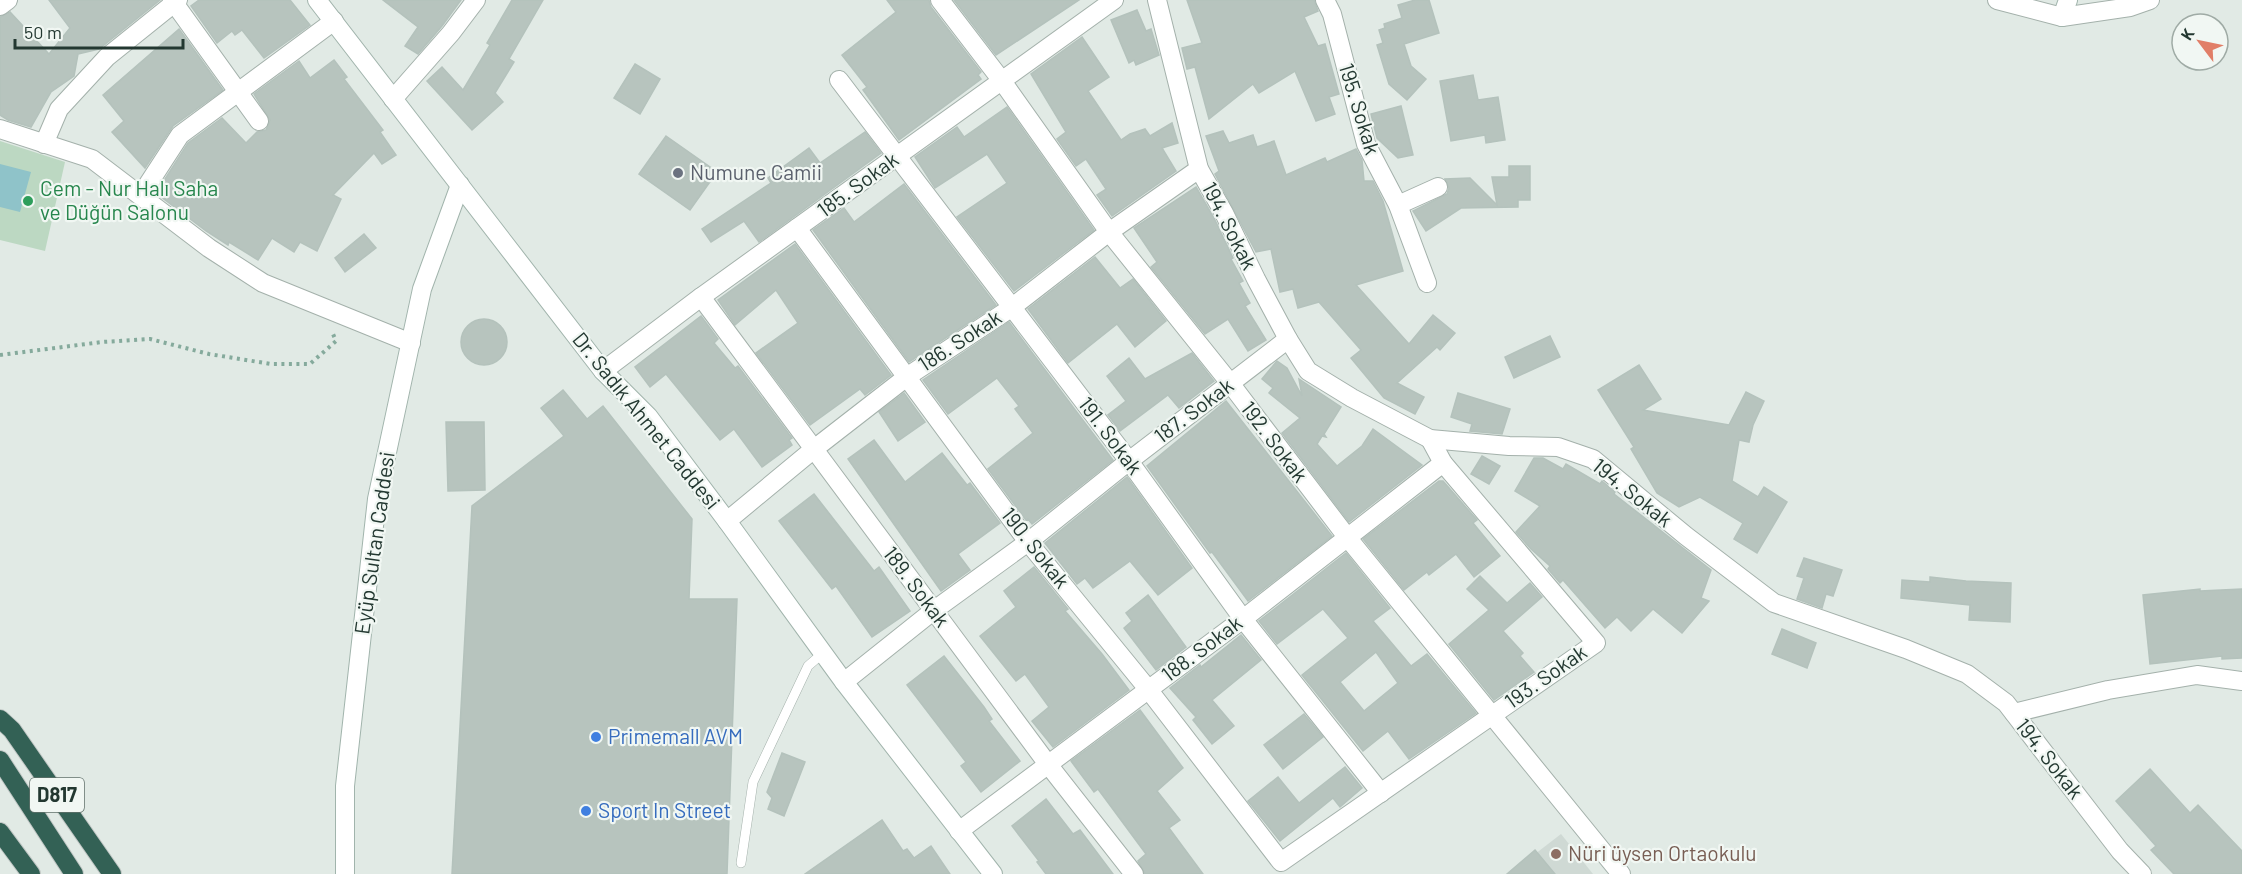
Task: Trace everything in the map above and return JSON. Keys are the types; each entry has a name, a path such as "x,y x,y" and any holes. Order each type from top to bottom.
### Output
{"highway":[{"name":"D817","path":"0,718 12,730 112,874"},
{"path":"0,760 74,874"},
{"path":"0,832 31,874"}],"street":[{"path":"0,6 8,0"},
{"name":"Dr. Sadık Ahmet Caddesi","path":"317,0 603,371 648,416 844,682 993,874"},
{"path":"393,99 451,33 476,0"},
{"name":"192. Sokak","path":"940,0 1002,81 1109,232 1230,383 1347,537 1621,874"},
{"name":"194. Sokak","path":"1157,0 1199,169 1288,339 1308,371 1352,398 1430,439 1509,446 1558,447 1593,459 1686,536 1774,603 1906,648 1967,674 2006,703 2120,851 2142,874"},
{"name":"195. Sokak","path":"1325,0 1332,14 1366,144 1398,205 1427,283"},
{"path":"1997,0 2065,9 2130,7 2150,0"},
{"path":"44,144 59,109 107,57 175,1 259,121"},
{"name":"185. Sokak","path":"603,371 701,297 1002,81 1105,2"},
{"path":"141,195 180,135 334,21"},
{"name":"191. Sokak","path":"839,80 1129,461 1243,619 1381,794"},
{"path":"0,129 92,159 209,248 263,283 411,342"},
{"name":"186. Sokak","path":"727,521 813,449 908,376 1011,308 1109,232 1199,169"},
{"name":"Eyüp Sultan Caddesi","path":"345,874 345,786 377,499 422,289 460,185"},
{"path":"1398,205 1438,188"},
{"name":"190. Sokak","path":"797,228 1028,542 1148,689 1281,862"},
{"name":"189. Sokak","path":"701,297 1047,763 1134,874"},
{"name":"187. Sokak","path":"844,682 1288,339"},
{"name":"193. Sokak","path":"1281,862 1596,643 1443,463 1430,439"},
{"name":"188. Sokak","path":"959,831 1047,763 1243,619 1443,463"},
{"path":"2014,713 2108,690 2197,675 2242,681"}],"lane":[{"path":"741,863 753,782 808,666 823,653"}],"path":[{"path":"0,355 102,342 150,339 209,354 271,364 310,364 336,342 324,308"}],"shaded area":[{"name":"Nüri üysen Ortaokulu","path":"1561,834 1593,874 1509,874"}],"green space":[{"name":"Cem - Nur Halı Saha ve Düğün Salonu","path":"0,141 65,162 45,251 0,240"}],"water":[{"path":"0,164 31,172 20,212 0,207"}],"building":[{"path":"49,0 160,0 99,49 78,54 74,76 51,92 31,127 0,115 0,17 10,12 49,54 70,28"},
{"path":"199,0 290,0 310,25 264,58 242,30 235,35 232,31 217,43 191,6"},
{"path":"383,0 461,0 418,54 405,46 418,27"},
{"path":"512,0 543,0 509,59 514,62 495,93 503,102 472,130 427,81 442,67 463,90 490,45 487,43"},
{"path":"887,0 929,0 931,7 981,72 978,75 981,79 899,140 863,90 867,87 842,55 896,12"},
{"path":"954,0 1079,0 996,55"},
{"path":"1187,0 1314,0 1318,11 1304,17 1318,46 1325,44 1339,94 1329,97 1335,114 1316,121 1295,71 1259,93 1253,84 1209,119 1195,67 1187,69 1182,48 1202,43"},
{"path":"1415,0 1429,0 1439,33 1404,44 1411,66 1426,79 1407,100 1389,84 1377,45 1383,43 1379,30 1385,28 1384,24 1402,18 1398,5"},
{"path":"1137,10 1146,31 1151,29 1159,55 1136,65 1134,60 1129,63 1111,20"},
{"path":"179,29 223,90 173,126 145,168 112,132 124,121 103,95"},
{"path":"1082,37 1109,77 1088,91 1121,140 1145,129 1150,136 1172,123 1178,143 1162,148 1176,171 1112,216 1097,195 1106,189 1086,159 1076,166 1057,139 1066,132 1031,74"},
{"path":"334,60 347,77 344,79 383,130 380,132 396,155 382,164 374,153 333,195 341,199 317,251 300,242 294,252 272,238 258,260 206,231 156,193 188,143 222,118 246,143 257,132 266,130 270,120 254,94 299,61 310,78"},
{"path":"635,64 660,79 640,114 614,98"},
{"path":"1473,75 1478,100 1498,97 1505,140 1486,143 1485,135 1451,141 1440,81"},
{"path":"1401,106 1413,155 1398,158 1377,138 1371,114"},
{"path":"1007,107 1094,230 1014,291 957,217 1007,183 987,154 935,188 915,157 957,127 964,137"},
{"path":"1223,131 1229,143 1253,135 1257,147 1274,141 1286,175 1325,158 1327,162 1356,149 1362,160 1364,181 1373,181 1383,201 1403,271 1356,285 1409,344 1433,315 1455,333 1440,350 1437,347 1397,383 1424,397 1415,414 1384,398 1351,358 1361,350 1319,302 1298,308 1293,289 1280,292 1271,249 1256,252 1215,174 1219,171 1206,136"},
{"path":"865,132 881,153 759,242 744,221 711,242 702,229 771,183 768,178 809,148 820,163"},
{"name":"Numune Camii","path":"666,136 717,172 690,210 639,174"},
{"path":"1509,166 1530,166 1530,200 1518,200 1518,207 1461,208 1426,231 1413,211 1447,194 1449,188 1445,179 1470,178 1497,205 1492,177 1509,177"},
{"path":"904,184 996,305 909,362 813,230 844,208 854,222"},
{"path":"1196,187 1214,218 1243,281 1239,283 1250,303 1245,306 1266,340 1248,351 1228,319 1205,334 1151,267 1157,262 1134,228"},
{"path":"364,234 376,248 345,272 335,258"},
{"path":"795,244 891,375 865,395 860,389 810,425 756,353 798,323 776,290 735,325 718,300"},
{"path":"1095,257 1120,288 1133,279 1166,321 1135,347 1117,324 1068,363 1028,309"},
{"path":"701,316 718,339 714,343 735,368 738,366 792,438 789,440 792,445 762,467 734,429 720,440 666,374 650,387 635,367"},
{"path":"484,319 500,326 507,342 500,358 484,365 468,358 461,342 468,326"},
{"path":"1009,322 1113,460 1032,524 1028,519 1026,520 988,469 1033,433 1015,409 1019,406 997,378 948,414 923,380"},
{"path":"1550,336 1560,357 1514,378 1505,357"},
{"path":"1192,353 1214,381 1179,408 1168,395 1120,431 1108,415 1126,401 1107,376 1129,358 1145,379"},
{"path":"1277,361 1287,368 1302,396 1299,379 1341,407 1324,434 1326,437 1322,436 1317,444 1337,466 1362,446 1373,429 1422,465 1349,522 1282,433 1300,418 1269,393 1273,388 1262,379"},
{"path":"1639,365 1661,399 1643,410 1729,425 1746,392 1764,401 1753,425 1749,442 1739,440 1732,481 1758,497 1764,487 1787,502 1757,553 1734,539 1743,523 1700,497 1679,507 1657,493 1631,449 1634,447 1598,390"},
{"name":"Primemall AVM","path":"563,390 587,419 603,406 692,519 689,599 737,599 727,874 452,874 472,506 564,436 541,408"},
{"path":"904,393 925,422 898,441 879,412"},
{"path":"1458,393 1510,409 1502,434 1470,431 1472,424 1451,417"},
{"path":"1226,401 1332,536 1248,601 1147,466"},
{"path":"446,422 484,422 485,490 448,491"},
{"path":"874,440 905,482 942,453 967,485 970,483 1000,523 958,554 970,570 941,591 848,459"},
{"path":"1482,456 1500,466 1489,484 1471,474"},
{"path":"1534,458 1543,458 1563,469 1566,464 1600,484 1602,481 1615,492 1614,494 1711,570 1701,598 1709,601 1682,633 1653,609 1631,631 1617,617 1605,628 1563,580 1560,583 1548,569 1550,566 1516,532 1540,506 1515,491"},
{"path":"1127,477 1192,568 1158,595 1130,561 1093,588 1085,578 1077,584 1045,543"},
{"path":"1439,481 1443,481 1477,520 1473,523 1500,556 1474,577 1456,554 1429,575 1427,572 1404,590 1363,539"},
{"path":"814,494 874,571 879,567 910,611 872,637 836,586 832,589 779,521"},
{"path":"1346,553 1390,608 1373,621 1411,666 1427,654 1476,713 1409,759 1388,731 1363,751 1302,675 1348,638 1323,609 1277,644 1259,621","holes":["1376,652 1398,683 1364,711 1340,682"]},
{"path":"1804,558 1842,570 1833,596 1826,594 1822,608 1797,599 1804,578 1797,576"},
{"path":"1034,567 1068,609 1065,611 1129,690 1053,747 1032,721 1049,707 1025,674 1016,681 980,636 1016,607 1004,591"},
{"path":"1480,576 1507,603 1530,583 1542,597 1503,631 1523,653 1520,656 1534,672 1494,700 1449,644 1489,610 1467,589"},
{"path":"1930,577 2011,583 2010,622 1969,620 1970,605 1901,598 1902,580 1930,582"},
{"path":"2200,589 2200,591 2242,589 2242,658 2222,659 2222,656 2150,664 2143,595"},
{"path":"1148,595 1186,647 1156,670 1124,628 1132,621 1126,613"},
{"path":"1782,629 1816,643 1807,668 1772,654"},
{"path":"1241,635 1261,660 1212,700 1234,726 1212,744 1193,720 1196,717 1170,688"},
{"path":"944,656 984,707 992,719 989,721 1020,761 981,792 961,766 966,762 907,685"},
{"path":"1140,710 1183,768 1157,791 1180,820 1169,828 1203,874 1145,874 1138,861 1146,854 1098,789 1094,792 1071,761"},
{"path":"1304,714 1323,737 1283,769 1264,745"},
{"path":"782,753 805,762 784,816 768,809 772,798 767,792"},
{"path":"1345,767 1362,788 1340,807 1333,798 1280,841 1248,801 1278,777 1299,803"},
{"path":"2150,769 2190,813 2198,805 2242,851 2242,874 2174,874 2151,850 2156,846 2116,801"},
{"path":"1046,799 1073,834 1080,830 1113,874 1046,874 1037,862 1039,861 1012,826"},
{"path":"882,820 903,851 907,849 914,858 931,846 950,874 805,874"},
{"path":"1535,850 1555,874 1507,874"}],"place":[{"name":"Numune Camii","path":"678,173"},
{"name":"Cem - Nur Halı Saha ve Düğün Salonu","path":"28,201"},
{"name":"Primemall AVM","path":"596,737"},
{"name":"Sport In Street","path":"586,811"},
{"name":"Nüri üysen Ortaokulu","path":"1556,854"}]}
